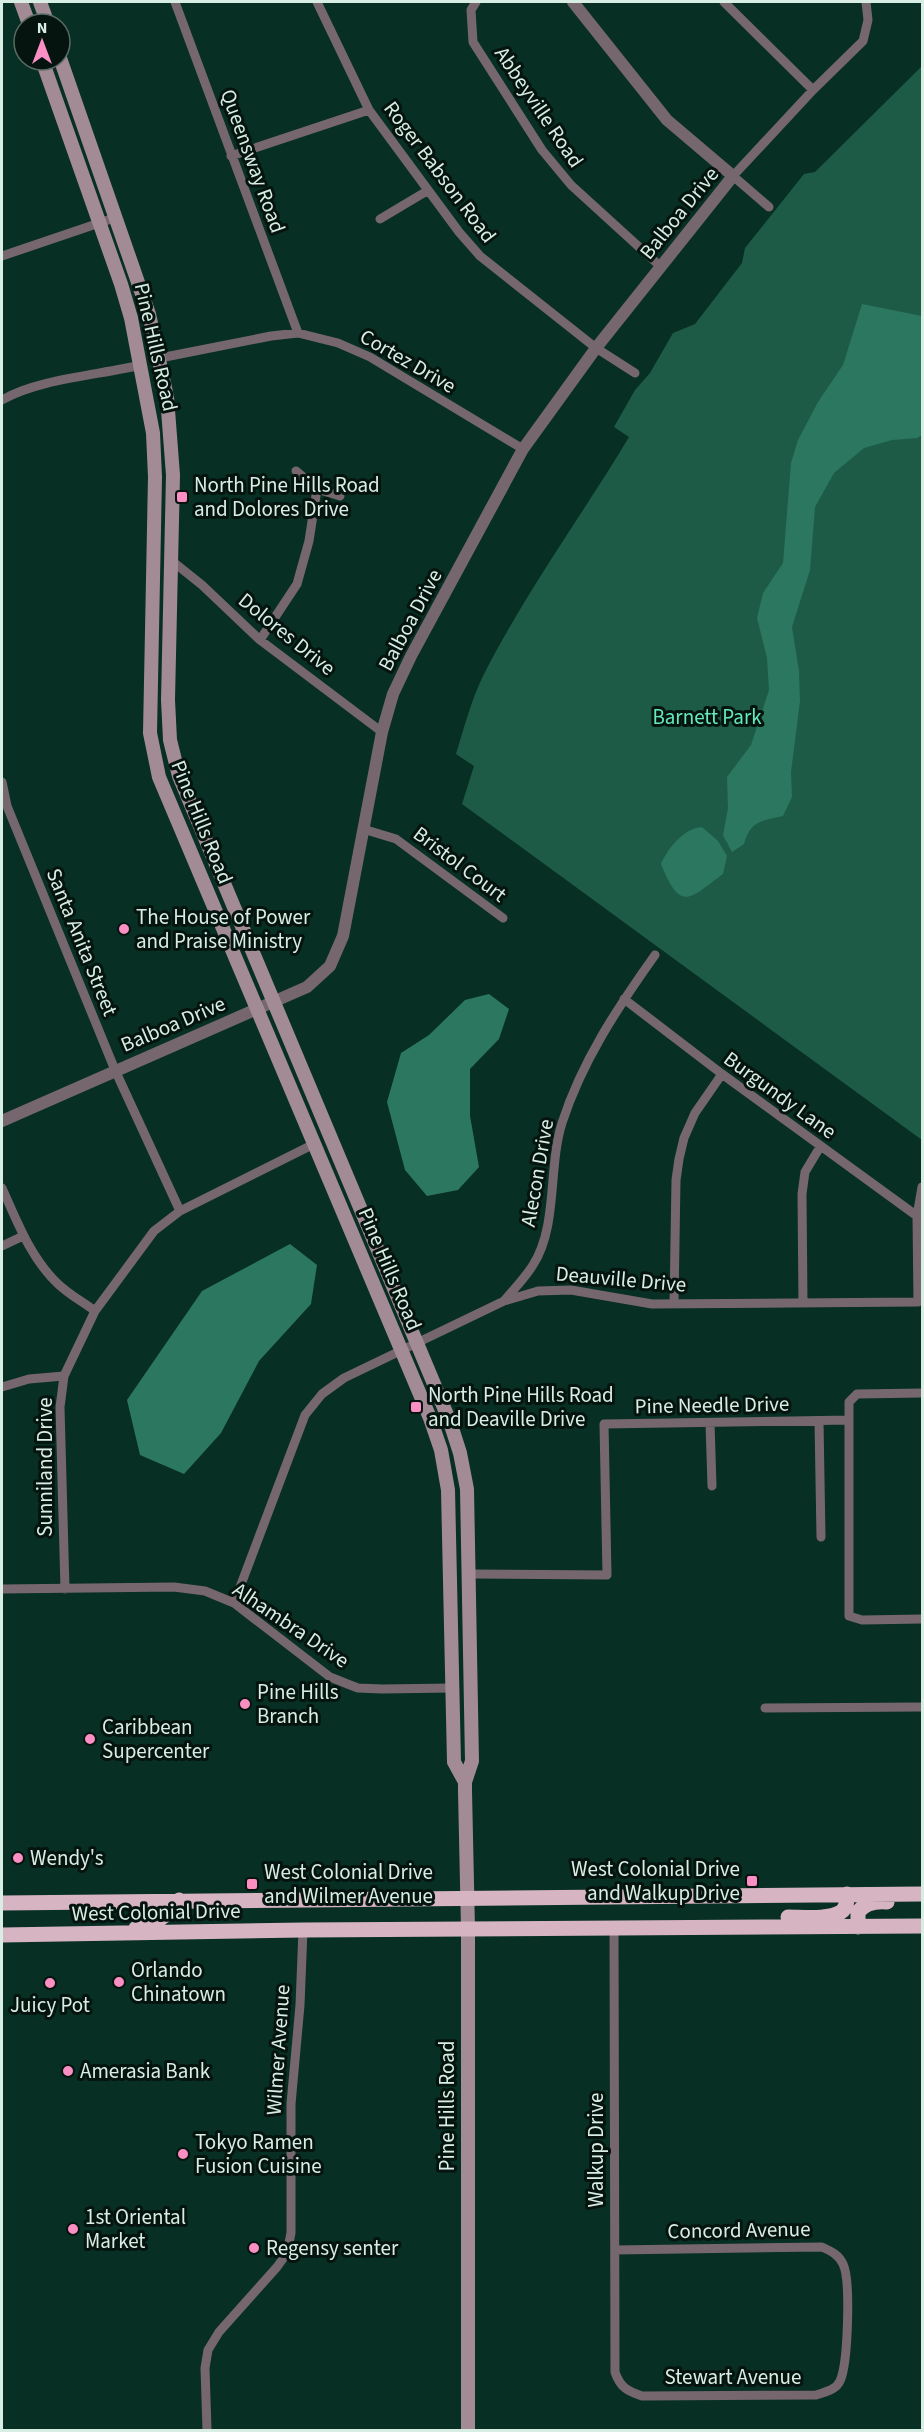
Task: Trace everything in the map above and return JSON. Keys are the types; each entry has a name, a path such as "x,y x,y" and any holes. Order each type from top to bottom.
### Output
{"highway":[{"name":"West Colonial Drive","path":"2,1903 847,1894 922,1896"},
{"path":"761,1927 778,1917 809,1917 842,1911 847,1905 847,1894"},
{"path":"858,1927 858,1912 862,1906 878,1902 914,1902 922,1896"},
{"path":"106,1934 144,1926 163,1918 173,1910 179,1900"},
{"name":"West Colonial Drive","path":"2,1935 303,1930 922,1926"}],"main road":[{"name":"Pine Hills Road","path":"46,72 130,314 153,434 155,477 150,733 159,777 430,1418 441,1450 448,1490 451,1534 454,1762 465,1782"},
{"name":"Pine Hills Road","path":"65,72 117,217 149,314 160,358 171,433 173,476 168,700 170,740 179,776 450,1422 460,1453 467,1489 472,1744 472,1761 465,1782 468,1929 468,2430"},
{"path":"452,1688 461,1700 464,1730 472,1744"}],"street":[{"name":"Queensway Road","path":"176,2 298,333"},
{"name":"Roger Babson Road","path":"317,2 369,110 427,191 480,256 596,348 634,373"},
{"name":"Abbeyville Road","path":"476,2 471,10 473,42 542,150 571,185 661,267"},
{"path":"573,2 667,120 769,207"},
{"path":"724,2 813,90"},
{"name":"Balboa Drive","path":"2,1120 307,987 330,966 343,936 382,732 393,694 411,656 523,449 596,348 733,176 813,90 863,41 868,20 866,2"},
{"path":"231,156 369,110"},
{"path":"380,219 427,191"},
{"path":"2,256 117,217"},
{"name":"Cortez Drive","path":"160,358 271,336 298,333 338,343 370,357 523,449"},
{"path":"2,400 15,392 141,365"},
{"path":"296,471 317,489 340,496"},
{"path":"260,640 297,584 309,541 317,489"},
{"name":"Dolores Drive","path":"172,561 202,585 260,640 382,732"},
{"name":"Santa Anita Street","path":"2,782 7,806 116,1070 180,1211"},
{"name":"Bristol Court","path":"363,829 396,838 503,918"},
{"name":"Alecon Drive","path":"504,1300 534,1265 545,1237 555,1157 562,1124 591,1053 624,999 655,955"},
{"name":"Burgundy Lane","path":"624,999 820,1147 917,1216"},
{"path":"674,1304 676,1180 679,1159 684,1138 695,1113 722,1074"},
{"name":"Sunniland Drive","path":"65,1588 60,1407 64,1376 95,1311 154,1232 180,1211 314,1144"},
{"path":"803,1303 802,1194 805,1172 820,1147"},
{"path":"917,1216 922,1187"},
{"path":"2,1188 24,1236 42,1266 58,1284 95,1311"},
{"name":"Deauville Drive","path":"234,1603 305,1415 322,1394 344,1378 504,1300 538,1291 570,1290 652,1304 918,1302 917,1216"},
{"path":"2,1246 24,1236"},
{"path":"2,1387 29,1379 64,1376"},
{"path":"922,1393 856,1394 849,1402 849,1616 862,1620 922,1619"},
{"name":"Pine Needle Drive","path":"470,1574 607,1575 604,1424 849,1420"},
{"path":"819,1421 821,1537"},
{"path":"710,1423 712,1486"},
{"name":"Alhambra Drive","path":"2,1589 174,1587 206,1592 234,1603 330,1677 350,1685 358,1688 382,1689 452,1688"},
{"path":"765,1708 922,1707"},
{"name":"Walkup Drive","path":"614,1928 615,2372"},
{"name":"Wilmer Avenue","path":"207,2430 205,2368 208,2350 219,2332 287,2253 291,2233 291,2104 300,2005 303,1930"},
{"name":"Concord Avenue","path":"615,2250 822,2247 836,2254 843,2263 848,2277 845,2362"},
{"name":"Stewart Avenue","path":"615,2372 619,2384 627,2391 642,2396 816,2395 829,2391 839,2383 845,2362"}],"green space":[{"name":"Barnett Park","path":"922,66 922,1140 462,804 474,766 456,754 471,705 483,676 535,585 629,437 614,427 635,390 650,373 673,333 695,324 742,263 745,248 804,174 815,172"}],"shaded area":[{"path":"862,304 922,316 922,435 917,438 892,440 864,448 834,473 815,507 810,570 792,627 799,671 800,701 791,772 792,797 783,816 768,819 753,826 744,844 732,852 723,835 728,808 727,777 751,745 769,690 767,658 757,618 763,593 783,563 791,463 798,440 818,402 843,365"},
{"path":"702,827 718,841 727,856 723,874 702,890 687,897 674,890 661,864 677,840 689,831"},
{"path":"489,994 509,1009 499,1039 470,1069 470,1116 479,1167 458,1190 427,1196 405,1170 387,1102 401,1053 429,1035 465,1000"},
{"path":"290,1244 317,1265 311,1304 259,1361 221,1433 184,1474 140,1455 127,1400 202,1291"}],"place":[{"name":"North Pine Hills Road and Dolores Drive","path":"182,497"},
{"name":"The House of Power and Praise Ministry","path":"124,929"},
{"name":"North Pine Hills Road and Deaville Drive","path":"416,1407"},
{"name":"Pine Hills Branch","path":"245,1704"},
{"name":"Caribbean Supercenter","path":"90,1739"},
{"name":"Wendy's","path":"18,1858"},
{"name":"West Colonial Drive and Walkup Drive","path":"752,1881"},
{"name":"West Colonial Drive and Wilmer Avenue","path":"252,1884"},
{"name":"Orlando Chinatown","path":"119,1982"},
{"name":"Juicy Pot","path":"50,1983"},
{"name":"Amerasia Bank","path":"68,2071"},
{"name":"Tokyo Ramen Fusion Cuisine","path":"183,2154"},
{"name":"1st Oriental Market","path":"73,2229"},
{"name":"Regensy senter","path":"254,2248"}]}
